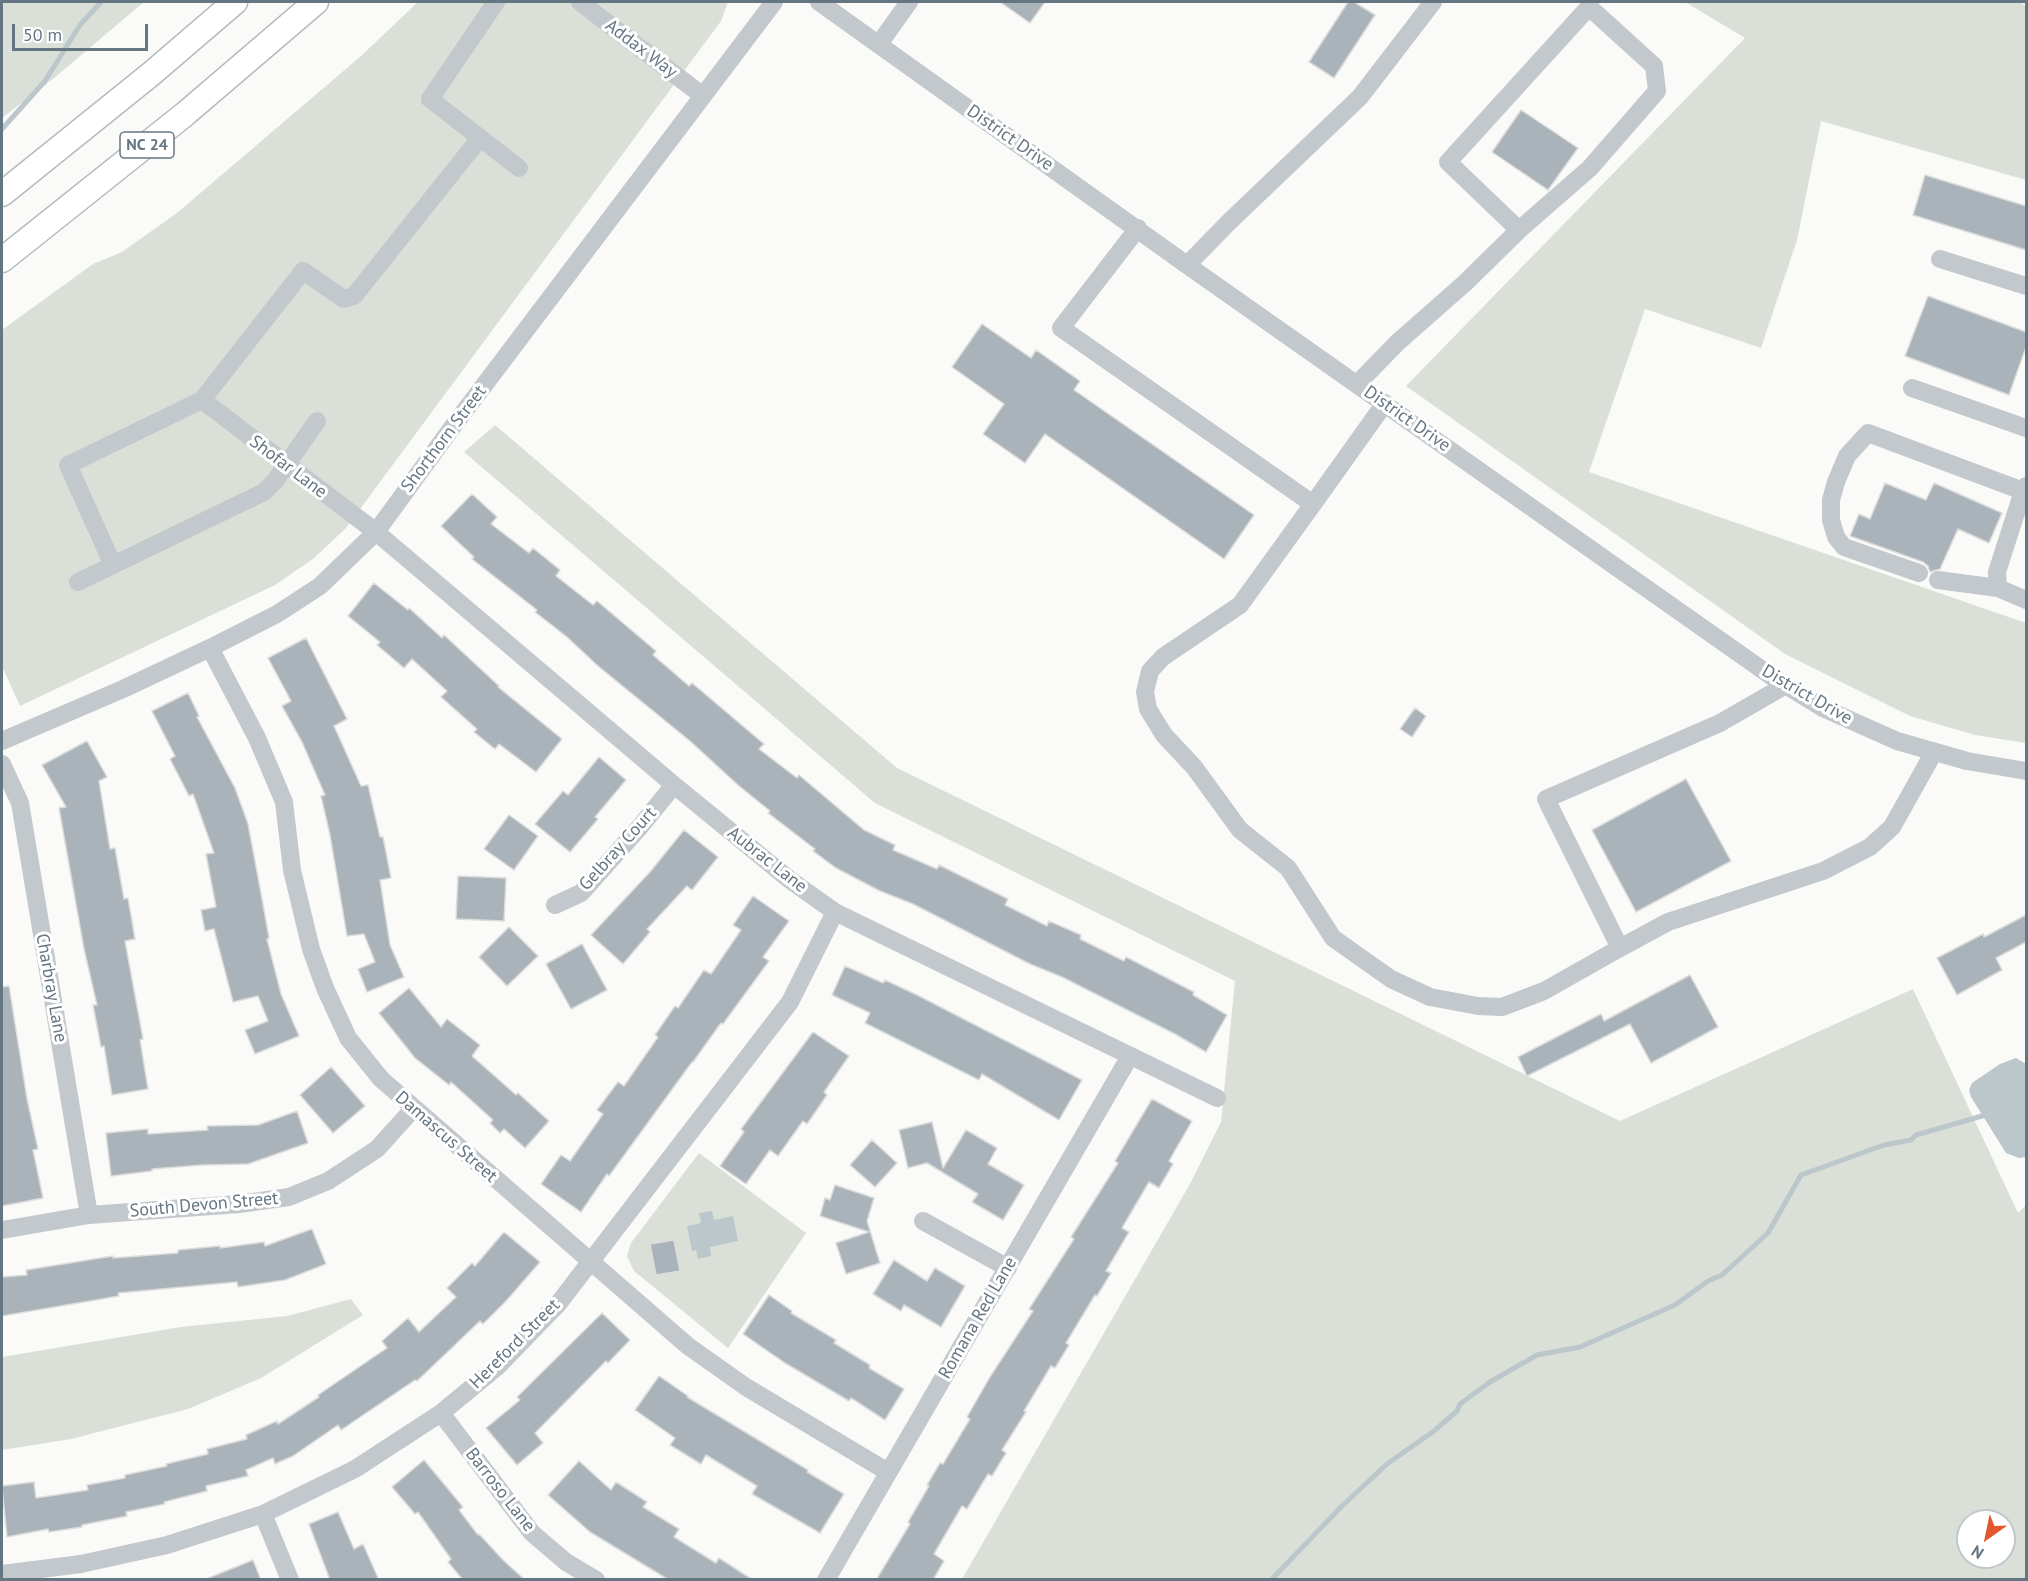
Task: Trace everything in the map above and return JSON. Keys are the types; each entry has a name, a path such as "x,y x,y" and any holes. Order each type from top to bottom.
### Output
{"main road":[{"name":"NC 24","path":"2,194 151,74 235,2"},
{"name":"NC 24","path":"2,260 185,114 316,2"}],"street":[{"path":"496,2 430,99 519,168"},
{"name":"Addax Way","path":"580,2 703,96"},
{"name":"Shorthorn Street","path":"2,741 123,689 210,648 277,614 320,586 376,532 451,429 774,2"},
{"name":"District Drive","path":"819,2 1187,265 1786,685 1823,708 1897,741 1967,761 2026,771"},
{"path":"879,44 909,2"},
{"path":"1187,265 1238,212 1360,96 1433,2"},
{"path":"1357,384 1398,342 1590,168 1658,91 1654,66 1589,7 1448,162 1519,230"},
{"path":"112,565 68,465 202,400 303,271 344,298 354,296 480,138"},
{"path":"1138,228 1061,328 1313,504"},
{"path":"1940,259 2026,286"},
{"path":"1912,388 2026,428"},
{"name":"Shofar Lane","path":"202,400 376,532"},
{"path":"1385,403 1240,605 1163,657 1150,671 1145,692 1148,709 1164,735 1194,767 1240,830 1288,868 1333,938 1391,979 1430,997 1502,1008 1544,991 1668,922 1823,871 1870,848 1892,828 1934,752"},
{"path":"78,582 264,492 275,481 317,421"},
{"path":"1919,573 1844,547 1836,537 1831,520 1831,500 1836,482 1847,456 1868,433 2025,488 1997,572 1998,588"},
{"name":"Aubrac Lane","path":"376,532 674,785 790,880 835,912 1216,1098"},
{"path":"1938,580 1998,588 2026,600"},
{"name":"Damascus Street","path":"210,648 257,738 284,802 292,870 311,949 326,988 348,1038 381,1079 688,1346 746,1387 888,1472"},
{"path":"1620,948 1546,799 1720,723 1786,685"},
{"name":"Charbray Lane","path":"2,764 20,803 89,1215"},
{"name":"Gelbray Court","path":"555,905 581,893 674,785"},
{"name":"Hereford Street","path":"2,1574 81,1564 166,1545 263,1514 355,1469 441,1413 498,1366 558,1304 790,1002 835,912"},
{"name":"Romana Red Lane","path":"826,1580 1130,1056"},
{"name":"South Devon Street","path":"2,1230 89,1215 239,1204 289,1197 328,1181 377,1149 414,1108"},
{"path":"923,1221 1008,1268"},
{"name":"Barroso Lane","path":"441,1413 532,1533 566,1562 596,1580"},
{"path":"263,1514 290,1580"}],"shaded area":[{"path":"2,2 144,2 54,78 2,118"},
{"path":"418,2 728,2 721,21 346,528 313,559 275,585 20,706 2,666 2,330 93,264 122,252 177,213 361,56"},
{"path":"1685,2 2021,2 2026,7 2026,180 1821,121 1797,240 1761,348 1645,309 1589,472 2026,623 2026,743 1975,735 1910,716 1785,654 1406,386 1745,38"},
{"path":"495,425 897,768 1620,1121 1913,989 2018,1213 2026,1205 2026,1579 962,1579 1190,1184 1221,1122 1235,981 875,803 464,452"},
{"path":"2016,1058 2026,1064 2026,1157 2019,1158 2006,1153 1971,1097 1969,1090 1972,1083 2000,1064"},
{"path":"699,1153 806,1233 728,1348 634,1271 627,1256 631,1243"},
{"path":"712,1211 714,1220 733,1216 738,1241 710,1247 711,1256 698,1259 696,1250 692,1251 687,1226 701,1223 699,1213"},
{"path":"351,1299 363,1315 261,1378 188,1409 71,1439 2,1450 2,1357 181,1327 287,1316"}],"building":[{"path":"1000,2 1045,2 1030,23"},
{"path":"1348,2 1354,2 1375,15 1334,78 1309,62"},
{"path":"1521,110 1578,148 1548,190 1492,152"},
{"path":"1925,175 2026,206 2026,250 1913,215"},
{"path":"1928,296 2026,332 2026,347 2009,395 1905,356"},
{"path":"982,324 1031,358 1036,350 1080,381 1074,390 1254,515 1224,559 1045,434 1025,463 983,434 1004,404 952,367"},
{"path":"1885,483 1926,500 1934,483 2002,513 1989,543 1958,529 1940,569 1930,572 1928,566 1923,562 1850,536 1859,514 1870,519"},
{"path":"472,494 497,517 491,524 529,553 533,548 560,570 556,576 593,605 597,601 656,651 653,655 689,686 692,683 764,744 759,749 797,778 799,775 864,830 895,845 893,850 937,869 939,865 1008,899 1005,905 1047,926 1049,921 1081,935 1080,939 1124,961 1126,957 1194,992 1193,995 1227,1015 1206,1052 1062,977 1030,964 913,904 880,891 836,868 813,851 815,849 768,813 770,811 690,741 598,666 567,637 535,612 537,610 472,559 474,557 441,526"},
{"path":"374,583 408,610 409,608 442,638 444,635 498,687 562,739 536,772 499,744 495,749 474,732 477,729 441,697 447,691 412,659 404,668 377,645 380,642 348,616"},
{"path":"306,638 347,719 334,726 361,786 368,785 380,837 383,837 391,878 380,880 390,945 404,977 367,992 358,969 375,962 364,934 347,936 321,796 325,795 302,742 282,706 291,701 268,658"},
{"path":"188,693 199,716 197,717 235,788 248,824 269,938 267,939 281,994 299,1036 255,1054 245,1030 268,1021 258,996 233,1002 214,929 205,931 201,910 216,907 206,854 214,853 193,794 189,796 170,759 175,756 152,711"},
{"path":"1415,708 1426,716 1412,737 1400,729"},
{"path":"87,741 107,777 99,781 110,849 115,848 124,899 128,898 135,939 125,941 143,1039 140,1040 148,1089 112,1095 104,1046 101,1047 93,1005 97,1005 84,949 59,808 66,807 42,765"},
{"path":"599,757 626,780 595,817 598,819 570,852 535,824 563,791 568,795"},
{"path":"1686,779 1731,861 1636,912 1592,830"},
{"path":"509,815 538,836 514,870 484,849"},
{"path":"684,830 718,857 692,890 687,886 647,929 650,932 623,964 591,935 650,872"},
{"path":"458,876 506,878 504,921 456,919"},
{"path":"753,896 789,921 763,957 769,961 609,1176 607,1174 581,1212 541,1184 561,1155 570,1161 603,1114 597,1110 618,1082 624,1086 658,1037 655,1035 675,1006 678,1008 704,970 711,974 741,930 733,925"},
{"path":"2026,915 2026,942 1996,958 2002,970 1957,995 1937,958"},
{"path":"509,927 538,956 507,986 479,957"},
{"path":"582,944 607,990 571,1009 546,964"},
{"path":"845,966 883,983 885,980 917,995 1082,1080 1059,1120 982,1074 979,1080 865,1023 870,1013 832,995"},
{"path":"1690,975 1718,1027 1651,1063 1630,1024 1527,1076 1518,1057 1601,1014 1604,1021"},
{"path":"9,986 27,1099 38,1149 33,1150 43,1198 2,1206 2,987"},
{"path":"409,988 441,1027 447,1019 480,1045 472,1056 549,1121 525,1148 504,1129 500,1133 490,1123 493,1120 451,1082 449,1085 415,1058 379,1013"},
{"path":"813,1032 849,1056 824,1092 827,1095 807,1124 803,1121 778,1156 770,1150 746,1184 720,1166 744,1132 741,1129"},
{"path":"331,1067 365,1106 333,1133 300,1095"},
{"path":"1152,1099 1192,1121 1169,1161 1173,1164 1159,1188 1149,1182 1122,1228 1129,1232 1106,1271 1111,1273 1066,1343 1069,1345 1055,1368 1051,1366 1024,1411 1026,1412 1002,1450 1006,1453 992,1476 988,1474 967,1509 962,1506 934,1554 944,1561 933,1580 876,1580 910,1524 908,1522 929,1486 927,1485 940,1463 943,1464 970,1419 967,1417 990,1377 1033,1311 1029,1309 1074,1239 1071,1237 1118,1163 1115,1161"},
{"path":"297,1111 308,1143 248,1164 152,1169 152,1171 111,1176 106,1133 148,1129 148,1134 208,1130 207,1126 258,1125"},
{"path":"932,1122 943,1168 966,1130 997,1148 988,1164 1024,1185 1003,1220 972,1202 978,1194 927,1163 908,1168 899,1130"},
{"path":"872,1140 897,1163 875,1187 850,1165"},
{"path":"835,1185 874,1198 867,1221 880,1263 846,1274 836,1243 869,1232 820,1216 825,1198 830,1200"},
{"path":"312,1229 326,1264 285,1280 238,1287 237,1282 118,1293 119,1296 2,1316 2,1277 27,1275 26,1270 113,1256 113,1258 178,1253 178,1250 220,1246 220,1248 264,1242 265,1246"},
{"path":"504,1232 540,1262 483,1324 480,1321 417,1381 415,1380 341,1430 338,1425 293,1456 275,1464 273,1458 246,1470 248,1476 206,1486 207,1491 164,1502 165,1504 126,1512 127,1516 82,1525 82,1527 49,1532 48,1529 7,1537 2,1486 34,1482 36,1498 88,1490 87,1485 125,1478 125,1475 208,1454 207,1449 247,1439 246,1435 277,1421 278,1424 387,1348 382,1341 408,1318 419,1332 456,1297 447,1288 472,1263 475,1266"},
{"path":"674,1240 680,1271 656,1275 650,1244"},
{"path":"894,1260 927,1281 935,1268 965,1286 941,1327 904,1305 901,1311 873,1294"},
{"path":"769,1295 792,1311 791,1313 836,1340 834,1343 870,1365 869,1368 904,1389 885,1420 851,1398 849,1401 785,1363 743,1334"},
{"path":"602,1313 630,1340 535,1433 543,1443 517,1465 486,1428 520,1400 517,1397"},
{"path":"659,1376 687,1397 844,1494 820,1533 752,1494 757,1486 706,1455 701,1464 670,1445 675,1438 635,1410"},
{"path":"424,1460 463,1507 459,1510 478,1535 525,1580 463,1580 448,1562 451,1559 418,1512 415,1514 392,1487"},
{"path":"579,1461 611,1490 616,1482 647,1502 643,1507 679,1529 674,1537 716,1563 719,1558 753,1580 669,1580 590,1532 548,1495"},
{"path":"338,1512 354,1549 363,1544 379,1580 330,1580 309,1524"},
{"path":"253,1560 261,1580 206,1580 206,1579"}],"waterway":[{"path":"2,129 45,81 80,25 101,2"},
{"path":"1271,1580 1342,1506 1387,1464 1434,1431 1457,1411 1460,1404 1490,1382 1537,1355 1580,1347 1675,1305 1708,1281 1722,1275 1768,1233 1801,1175 1884,1145 1911,1140 1916,1135 1989,1114"}]}
